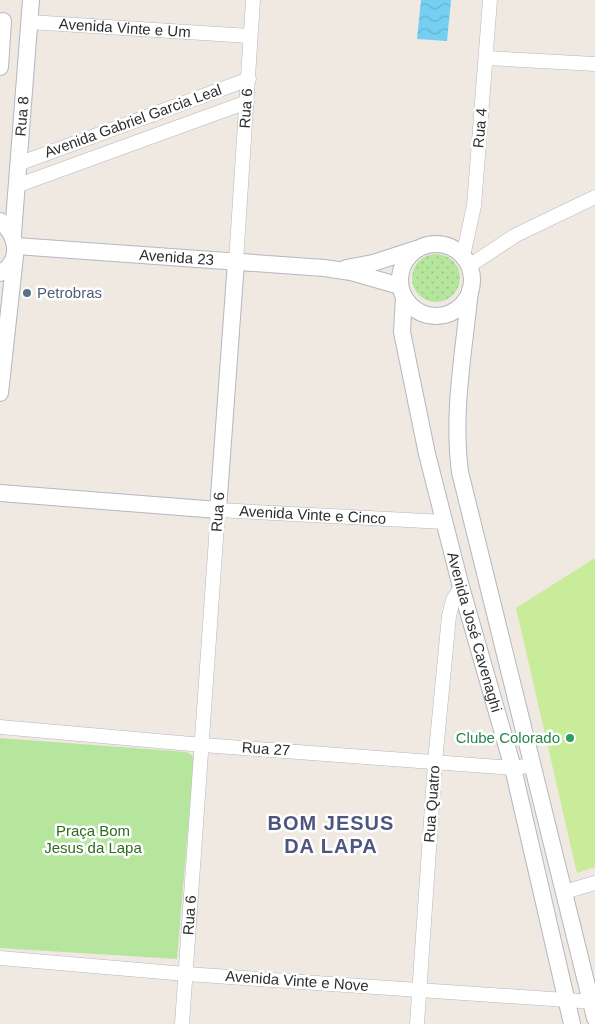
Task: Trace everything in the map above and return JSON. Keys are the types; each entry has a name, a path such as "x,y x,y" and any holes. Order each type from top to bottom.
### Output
{"street":[{"name":"Rua 8","path":"0,393 2,340 14,245 16,186 30,0"},
{"name":"Rua 6","path":"182,1024 254,0"},
{"name":"Rua 4","path":"466,261 474,206 490,0"},
{"name":"Avenida Vinte e Um","path":"2,21 250,36"},
{"path":"0,67 2,21"},
{"path":"486,58 595,64"},
{"name":"Avenida Gabriel Garcia Leal","path":"18,164 249,79"},
{"name":"Avenida Gabriel Garcia Leal","path":"16,186 247,102"},
{"path":"46,153 51,173"},
{"path":"466,261 595,197"},
{"path":"0,221 14,245 6,270 0,273"},
{"path":"430,244 442,244 453,248 466,261 472,278 470,290 465,301 456,309 446,314 434,316 422,313 412,306 402,292 403,264 418,248 430,244"},
{"name":"Avenida 23","path":"14,245 337,270 402,292"},
{"name":"Avenida 23","path":"337,270 373,263 418,248"},
{"name":"Avenida José Cavenaghi","path":"470,290 458,404 456,441 460,472 594,1007"},
{"name":"Avenida José Cavenaghi","path":"402,292 402,332 427,454 461,587 513,768 572,1024"},
{"name":"Avenida Vinte e Cinco","path":"0,493 218,510 445,522"},
{"name":"Rua Quatro","path":"417,1024 435,762 449,616 453,600 461,587"},
{"name":"Rua 27","path":"0,727 203,745 513,768 533,765"},
{"path":"564,892 595,883"},
{"name":"Avenida Vinte e Nove","path":"0,958 186,974 568,1001 594,1007"}],"green space":[{"path":"431,254 441,254 450,258 456,264 459,269 459,287 450,298 441,302 431,302 422,298 416,292 412,283 412,273 416,264 422,258"},
{"name":"Clube Colorado","path":"595,558 595,867 577,873 516,608"},
{"name":"Praça Bom Jesus da Lapa","path":"0,738 187,752 194,757 177,959 0,948"}],"water":[{"path":"421,0 451,0 447,41 417,39"}],"place":[{"name":"Petrobras","path":"27,293"},
{"name":"Clube Colorado","path":"570,738"}],"district":[{"name":"BOM JESUS DA LAPA","path":"331,834"}]}
